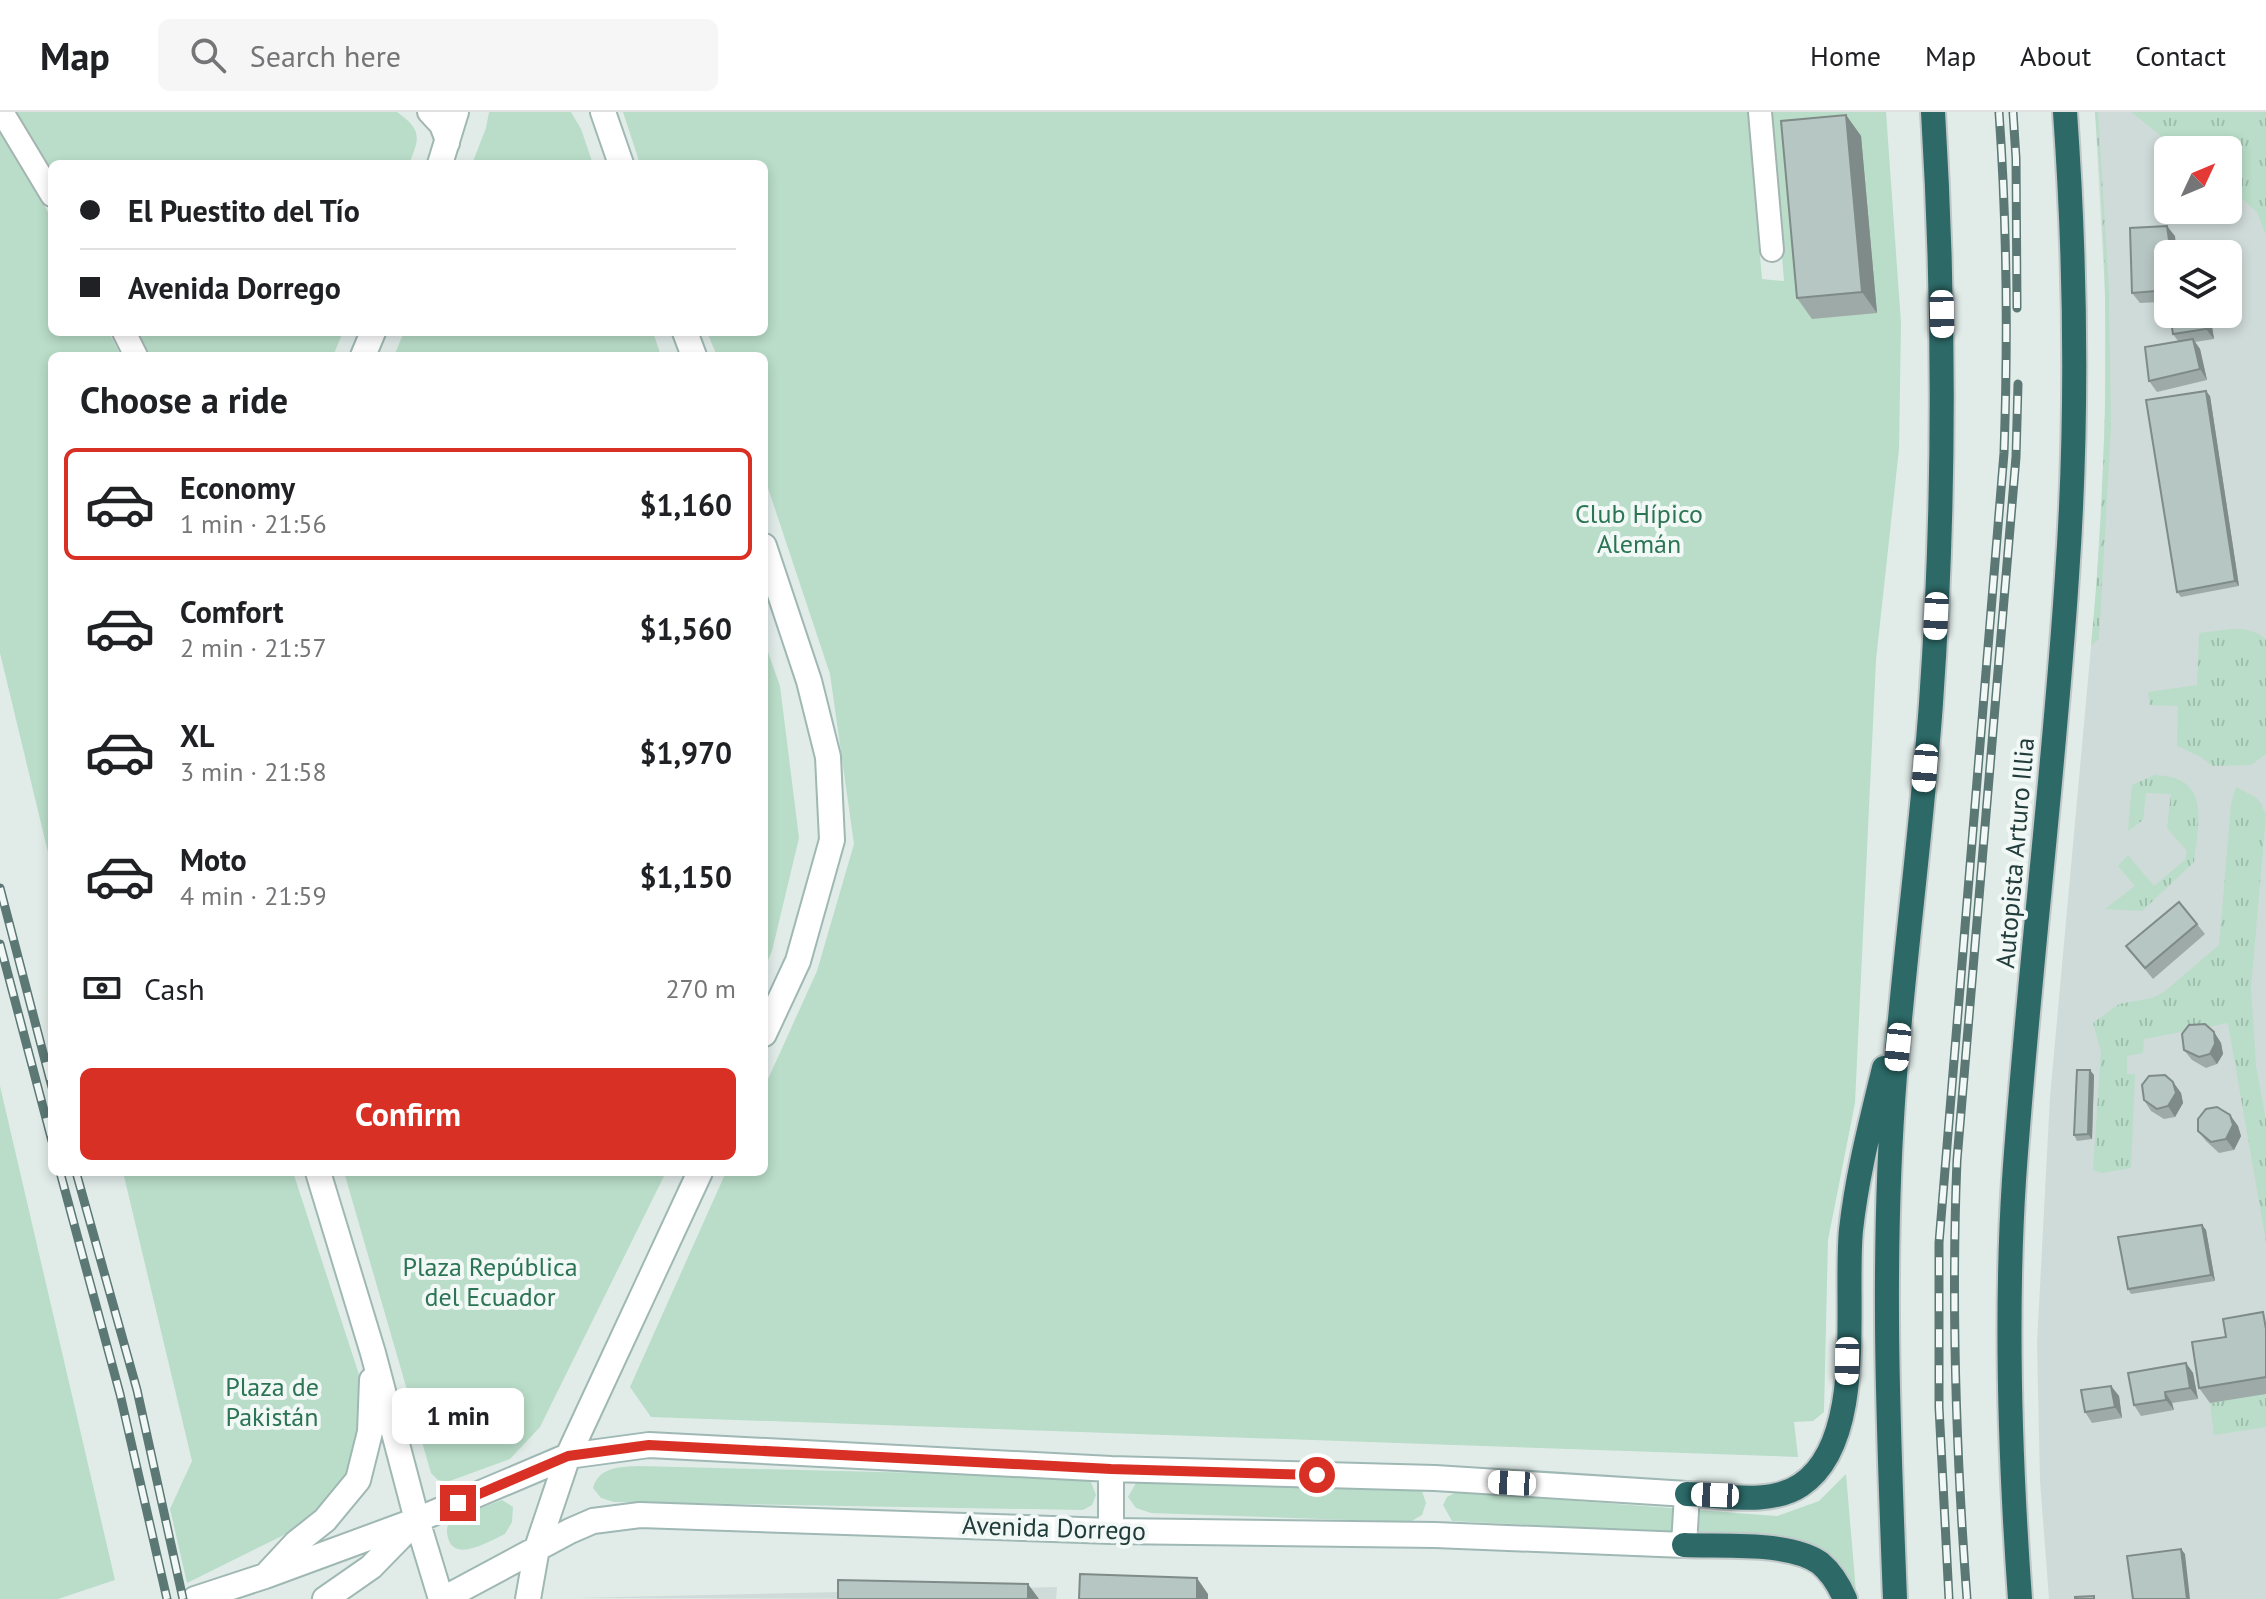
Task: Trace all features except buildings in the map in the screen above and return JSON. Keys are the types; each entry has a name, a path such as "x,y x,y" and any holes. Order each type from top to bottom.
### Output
{"highway":[{"path":"1895,1599 1886,1301 1895,1077 1931,705 1940,557 1943,390 1940,223 1933,112"},
{"name":"Autopista Arturo Illia","path":"2020,1599 2010,1409 2014,1182 2067,576 2074,440 2075,291 2065,112"},
{"path":"1687,1494 1779,1495 1800,1485 1821,1467 1832,1446 1847,1387 1849,1254 1862,1157 1904,988"},
{"path":"1684,1545 1772,1549 1803,1554 1820,1563 1836,1580 1845,1599"}],"main road":[{"path":"444,154 456,112"},
{"path":"602,118 619,160"},
{"path":"768,558 809,681 828,757 832,840 798,961 768,1025"},
{"path":"319,1176 442,1599"},
{"path":"528,1599 537,1548 568,1456 698,1176"},
{"path":"265,1576 296,1543 325,1520 358,1480 370,1432 373,1353"},
{"path":"195,1599 417,1520 568,1456 649,1445 1111,1469 1435,1478 1687,1494 1684,1545"},
{"path":"1111,1469 1111,1531"},
{"name":"Avenida Dorrego","path":"442,1599 593,1521 640,1515 1111,1531 1435,1535 1684,1545"},
{"path":"325,1599 371,1567 417,1520"}],"street":[{"path":"2,112 48,188"},
{"path":"429,112 441,125 444,154"},
{"path":"1760,112 1772,250"}],"shaded area":[{"path":"2095,112 2266,112 2266,1599 2049,1599 2040,1481 2037,1343 2050,1097 2096,592 2105,416 2105,292"},
{"path":"1057,1587 1056,1599 574,1598"}],"green space":[{"path":"16,112 397,112 415,129 417,140 410,160 48,160 48,165"},
{"path":"489,112 571,112 581,129 592,160 474,160"},
{"name":"Club Hípico Alemán","path":"623,112 1748,112 1762,279 1784,281 1770,112 1886,112 1901,323 1899,449 1876,660 1855,1103 1828,1240 1824,1412 1813,1421 1794,1422 1798,1457 651,1417 630,1387 724,1176 768,1176 768,1079 817,971 854,844 830,674 768,488 768,352 715,352 709,336 768,336 768,160 639,160"},
{"path":"2095,112 2098,112 2109,289 2111,427 2099,639 2091,646 2101,513 2105,379 2104,245"},
{"path":"2131,112 2266,112 2266,235 2257,212 2242,199 2242,136 2161,136"},
{"path":"0,129 48,212 48,336 111,336 119,352 48,352 48,852 0,653"},
{"path":"138,336 341,336 335,352 146,352"},
{"path":"402,336 654,336 660,352 396,352"},
{"path":"2232,629 2250,631 2266,640 2266,754 2251,765 2212,766 2177,746 2178,706 2150,705 2148,692 2197,685 2199,633"},
{"path":"768,652 780,686 799,838 768,960"},
{"path":"2155,775 2186,784 2193,793 2198,817 2194,862 2142,911 2105,909 2135,886 2118,866 2128,855 2154,886 2185,860 2187,851 2167,828 2171,794 2146,793 2143,820 2128,831 2132,785"},
{"path":"2236,787 2257,798 2266,814 2251,988 2256,1066 2266,1120 2266,1242 2228,1023 2144,1039 2143,1053 2127,1056 2127,1074 2135,1074 2131,1168 2102,1173 2093,1170 2101,1052 2093,1023 2119,1004 2152,998 2164,992 2219,945 2231,804"},
{"path":"0,1086 115,1580 58,1599 0,1599"},
{"name":"Plaza de Pakistán","path":"124,1176 294,1176 365,1393 354,1466 318,1513 288,1533 187,1583 170,1509 192,1461"},
{"name":"Plaza República del Ecuador","path":"345,1176 664,1176 540,1427 510,1459 447,1482 438,1480 431,1473"},
{"path":"2266,1394 2266,1427 2214,1435 2210,1403"},
{"path":"639,1466 1079,1477 1091,1482 1096,1495 1092,1505 1083,1510 614,1502 601,1498 593,1488 605,1472"},
{"path":"1846,1474 1856,1592 1845,1572 1832,1558 1817,1546 1796,1538 1452,1521 1443,1505 1447,1497 1456,1492 1777,1516 1819,1501"},
{"path":"1150,1478 1410,1484 1422,1491 1426,1503 1422,1515 1410,1522 1151,1513 1136,1508 1128,1497 1136,1483"},
{"path":"502,1500 513,1507 512,1522 505,1534 465,1550 452,1545 447,1533 450,1520"}],"railway":[{"path":"1949,1599 1939,1407 1939,1243 2004,453 2006,282 1999,112"},
{"path":"2013,112 2017,308"},
{"path":"1967,1599 1956,1380 1954,1270 1957,1160 2016,457 2018,384"},
{"path":"0,888 48,1072"},
{"path":"0,944 48,1126"},
{"path":"61,1176 120,1394 167,1599"},
{"path":"77,1176 137,1390 183,1599"}],"route":[{"path":"458,1503 568,1456 649,1445 1111,1469 1317,1475"}]}
